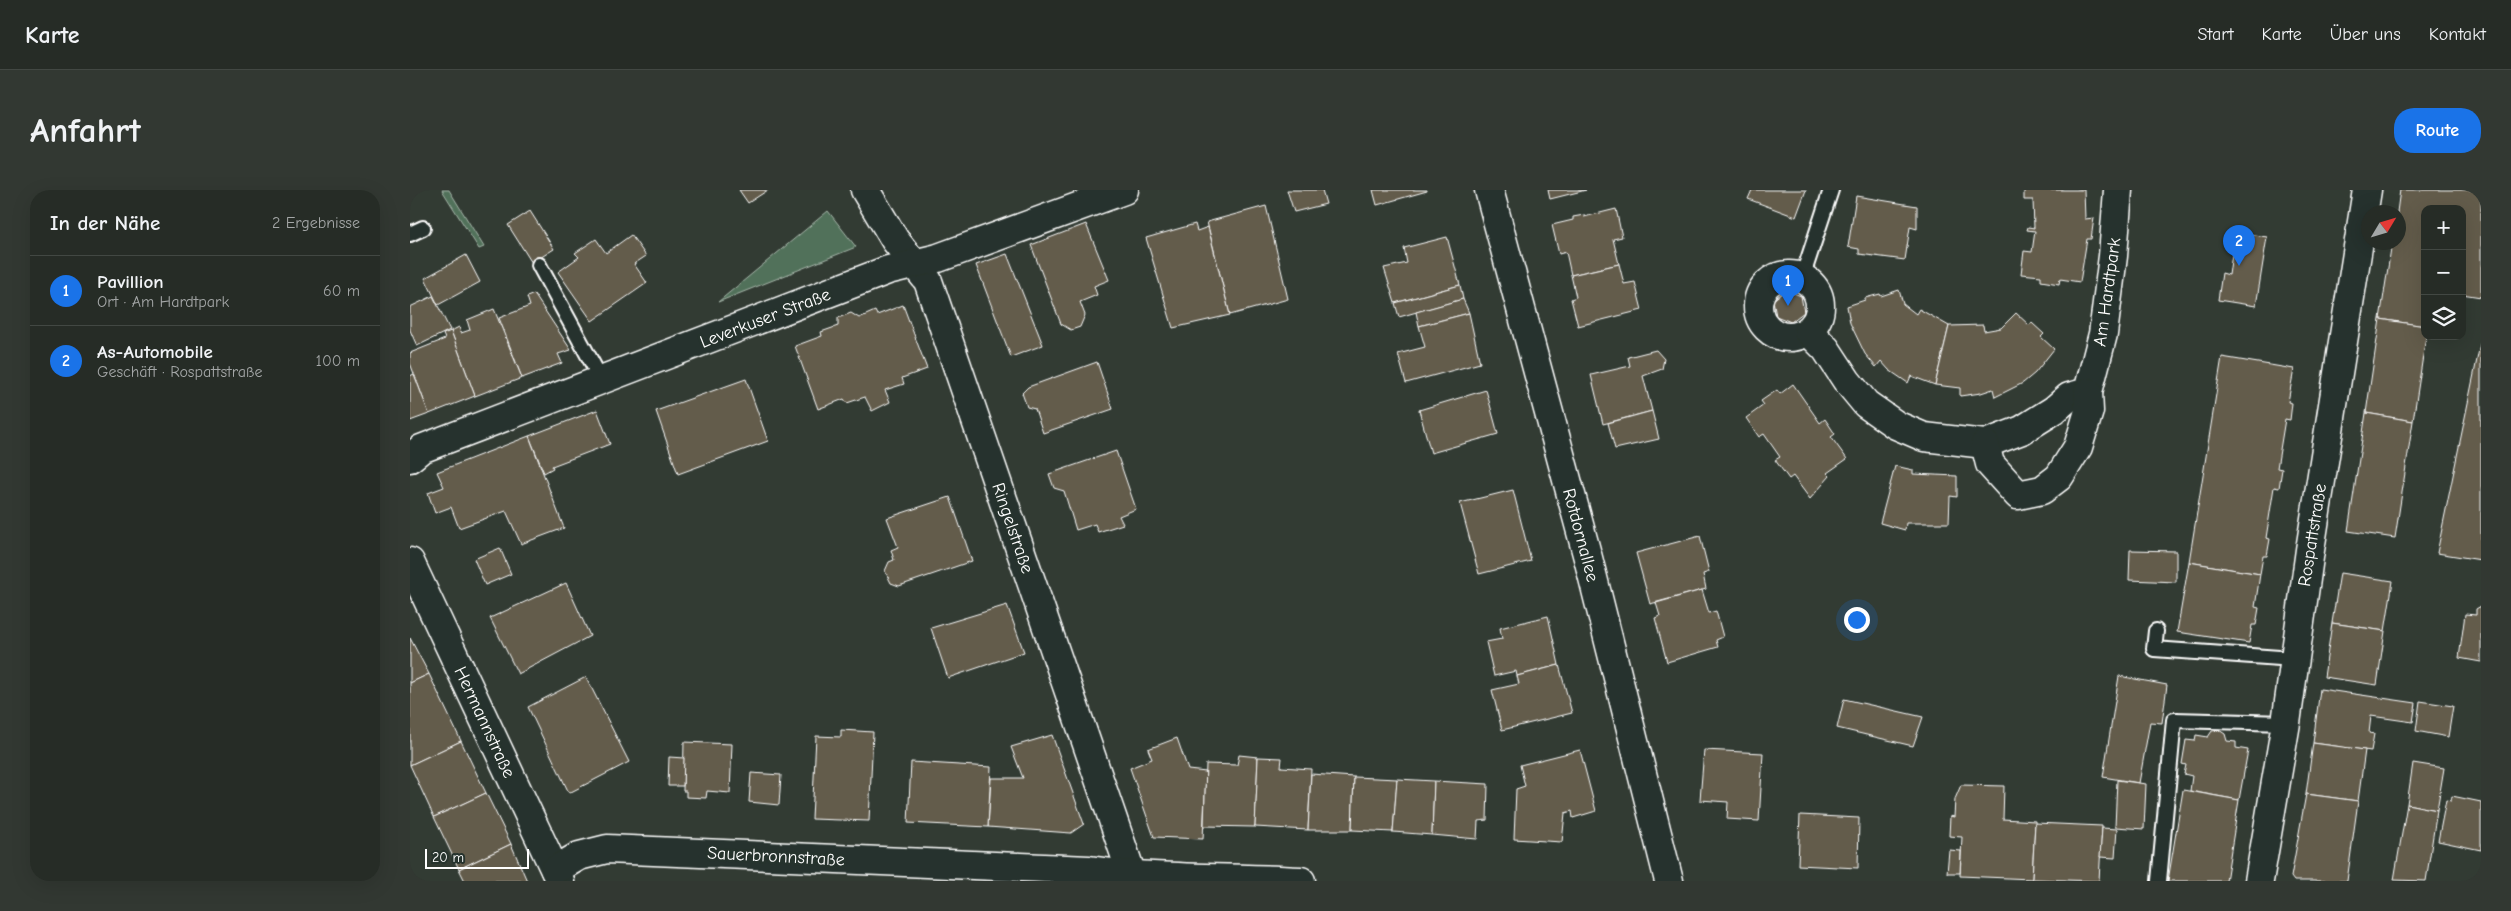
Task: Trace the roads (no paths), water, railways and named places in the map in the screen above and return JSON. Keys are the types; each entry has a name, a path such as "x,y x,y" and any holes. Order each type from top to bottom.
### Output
{"street":[{"name":"Ringelstraße","path":"864,190 895,240 928,281 1133,879"},
{"name":"Leverkuser Straße","path":"410,458 421,449 602,382 888,270 938,258 1124,190"},
{"name":"Rotdornallee","path":"1490,190 1588,558 1669,881"},
{"name":"Am Hardtpark","path":"1985,444 1990,464 2018,495 2042,490 2058,477 2078,446 2089,411 2088,392 2103,334 2113,256 2118,190"},
{"name":"Rospattstraße","path":"2259,881 2286,723 2294,658 2367,190"},
{"path":"1781,276 1802,278 1811,284 1820,302 1819,313 1808,330 1799,336 1787,337 1777,335 1768,329 1761,320 1758,310 1763,289 1770,281 1781,276"},
{"path":"1808,330 1826,348 1847,381 1866,404 1896,426 1924,437 1985,444 2022,430 2070,398 2088,392"},
{"name":"Hermannstraße","path":"410,562 558,875"},
{"name":"Sauerbronnstraße","path":"558,875 579,856 608,850 1089,870 1133,879 1221,877 1301,881"}],"lane":[{"path":"1802,278 1831,190"},
{"path":"410,234 423,228"},
{"path":"538,265 602,382"},
{"path":"2156,631 2154,649 2294,658"},
{"path":"2159,881 2174,720 2286,723"}],"place":[{"name":"As-Automobile","path":"2239,266"},
{"name":"Pavillion","path":"1788,306"}]}
